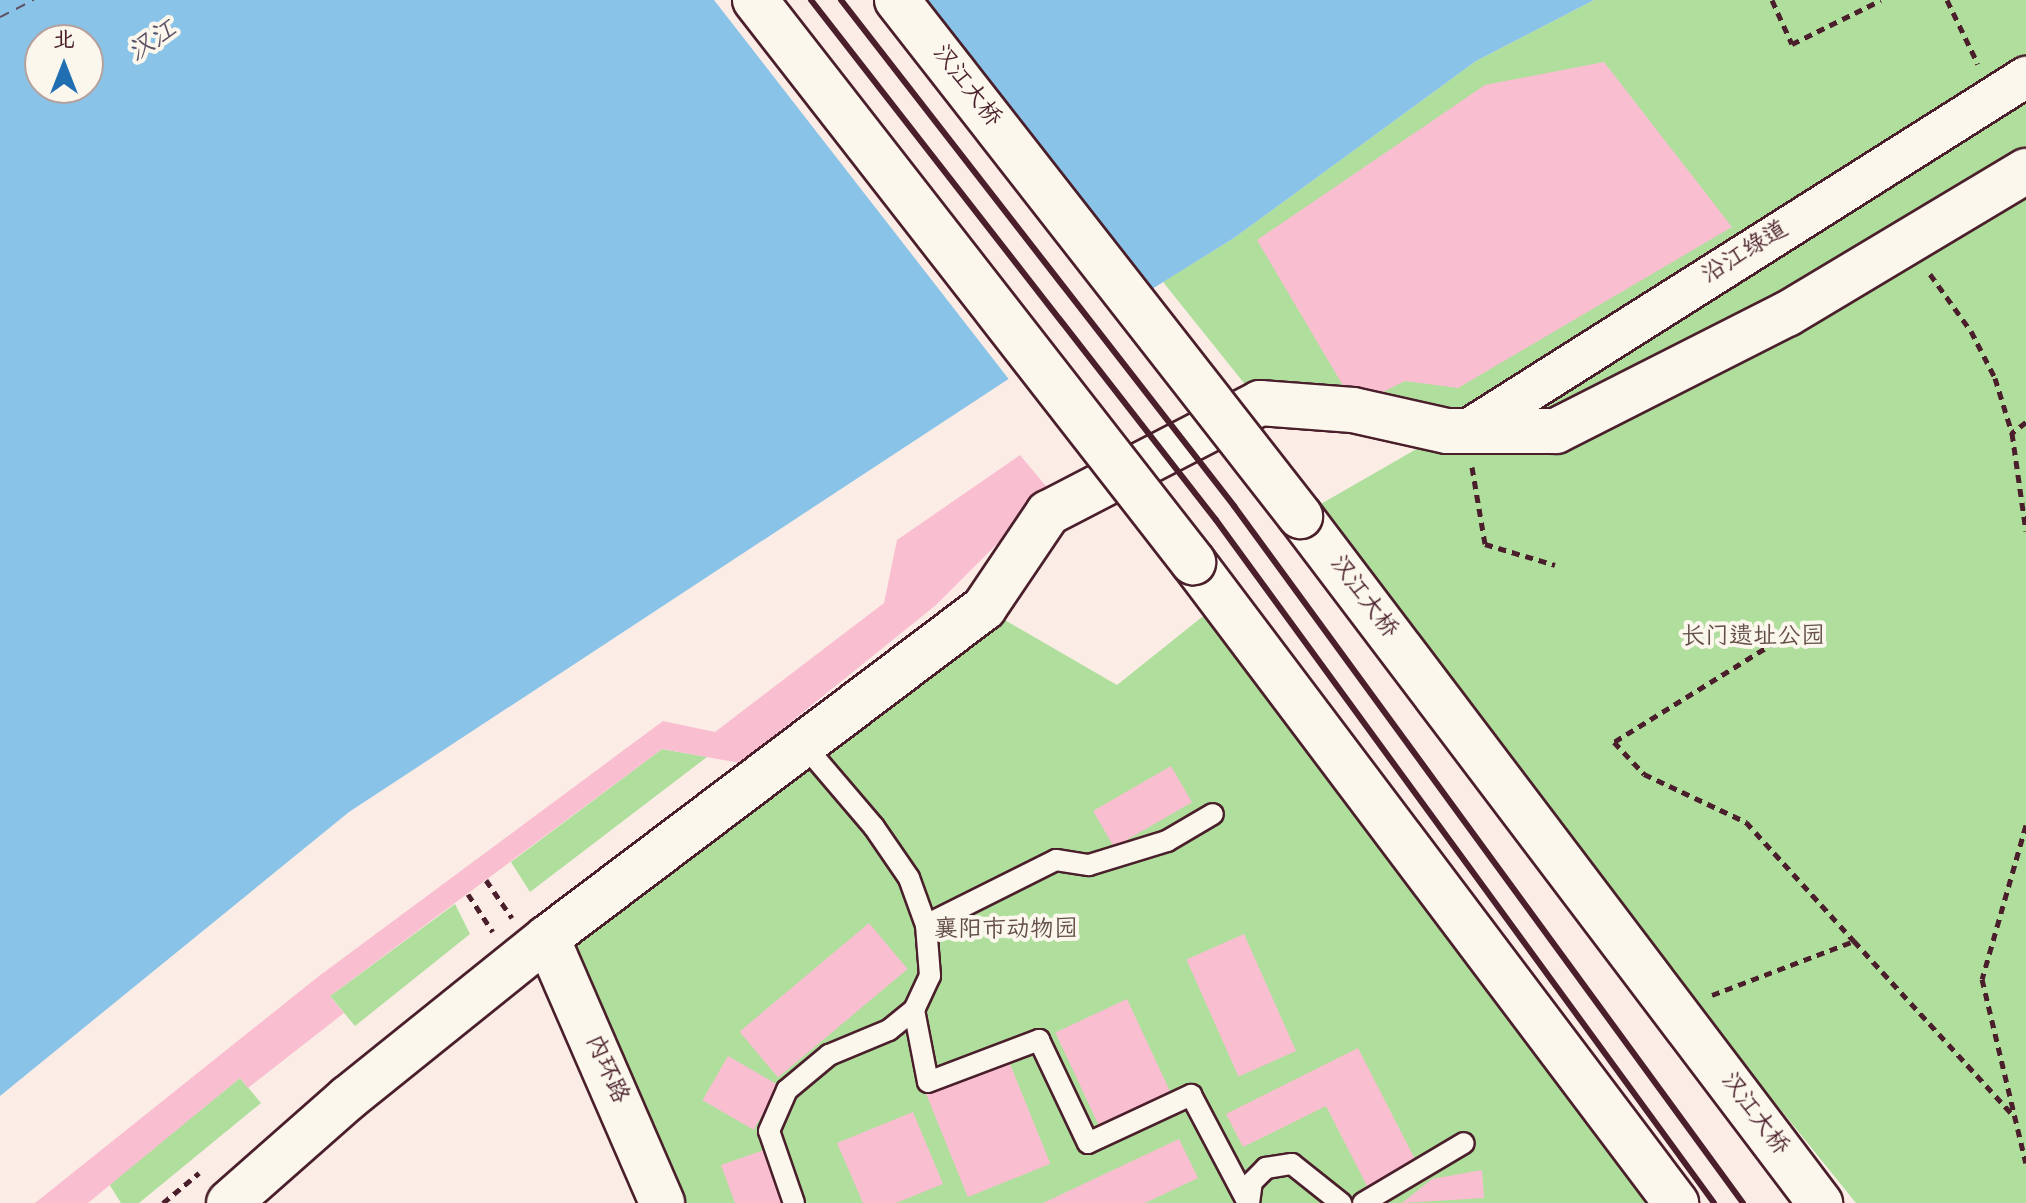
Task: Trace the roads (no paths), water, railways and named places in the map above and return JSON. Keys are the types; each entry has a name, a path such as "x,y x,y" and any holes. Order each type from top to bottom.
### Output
{"main road":[{"path":"755,0 1193,562 1676,1203"},
{"name":"汉江大桥","path":"897,0 1300,516 1820,1203"},
{"path":"229,1203 531,930 803,744 984,608 1048,513 1260,403 1353,410 1466,431 1556,431 1787,314 2026,171"},
{"name":"内环路","path":"531,930 662,1203"}],"street":[{"name":"沿江绿道","path":"1466,431 2010,87"}],"lane":[{"path":"794,1203 769,1131 787,1090 829,1055 889,1030 914,1010 930,976 926,925 909,878 874,827 803,744"},
{"path":"926,925 1056,860 1089,865 1167,841 1213,814"},
{"path":"914,1010 928,1082 1039,1040 1088,1143 1191,1095 1249,1203"},
{"path":"1363,1203 1464,1143"},
{"path":"1249,1203 1252,1182 1266,1168 1292,1164 1341,1203"}],"water":[{"name":"汉江","path":"0,0 1594,0 1476,61 1234,238 1033,363 349,812 0,1096"}],"railway":[{"path":"811,0 1216,520 1714,1203"},
{"path":"841,0 1234,506 1743,1203"}],"park label":[{"name":"长门遗址公园","path":"1753,639"},
{"name":"襄阳市动物园","path":"1006,932"}]}
